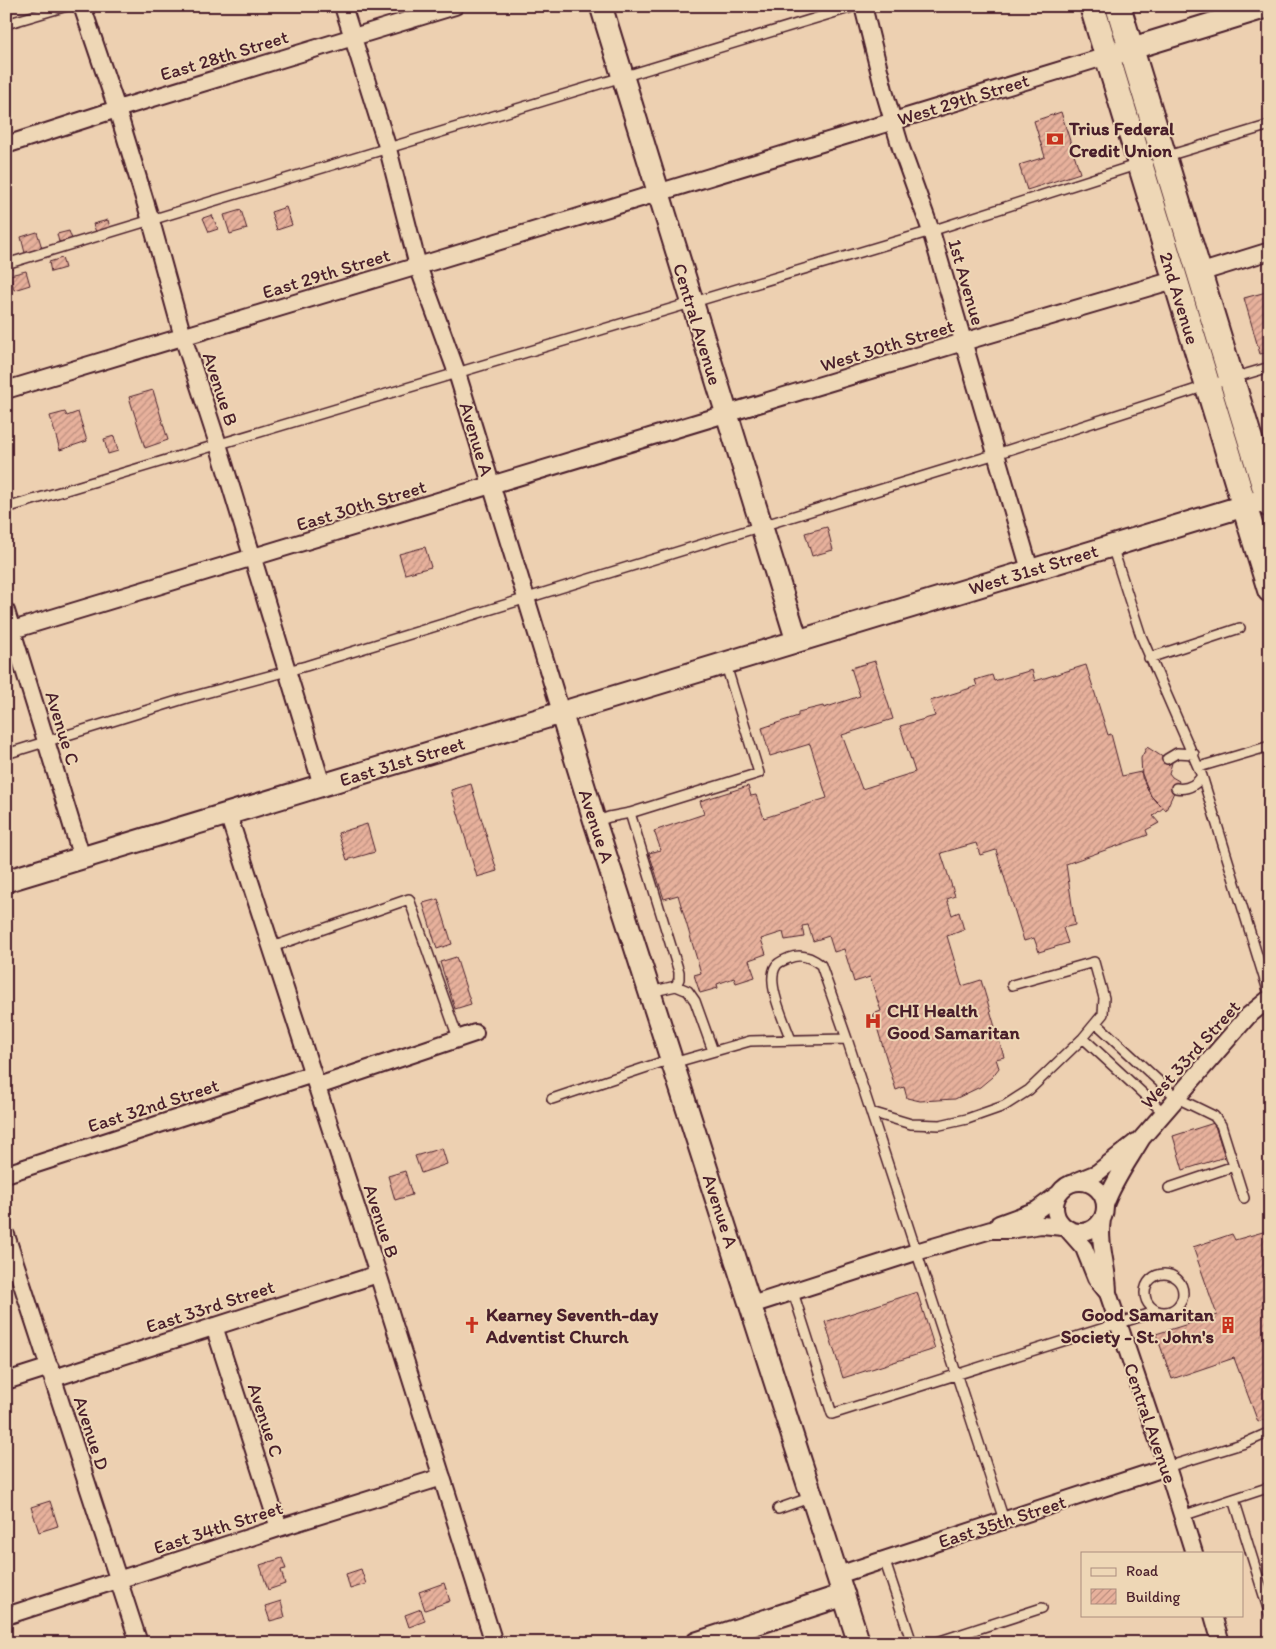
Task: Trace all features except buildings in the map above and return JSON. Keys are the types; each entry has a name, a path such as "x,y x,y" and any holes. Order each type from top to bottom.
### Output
{"main road":[{"name":"2nd Avenue","path":"1092,6 1206,386 1270,590"},
{"name":"2nd Avenue","path":"1118,6 1269,501"}],"street":[{"name":"Avenue B","path":"82,6 117,109 151,221 183,337 218,444 322,785"},
{"name":"Avenue A","path":"343,6 388,149 418,266 457,373 595,822 859,1643"},
{"name":"East 28th Street","path":"6,145 117,109 455,6"},
{"name":"Central Avenue","path":"600,6 797,641"},
{"name":"1st Avenue","path":"864,6 893,120 931,231 1030,570"},
{"name":"West 29th Street","path":"657,192 1270,6"},
{"name":"East 29th Street","path":"6,390 657,192"},
{"path":"1199,272 1270,251"},
{"name":"West 30th Street","path":"726,415 963,342 1174,280"},
{"name":"East 30th Street","path":"9,631 726,415"},
{"name":"West 31st Street","path":"797,641 1243,506 1269,501"},
{"name":"Avenue C","path":"6,611 9,631 82,858"},
{"name":"East 31st Street","path":"6,880 797,641"},
{"name":"Avenue B","path":"228,814 378,1274 494,1643"},
{"name":"West 33rd Street","path":"1104,1212 1117,1177 1142,1138 1248,1016 1270,997"},
{"name":"East 32nd Street","path":"6,1174 475,1033"},
{"name":"West 33rd Street","path":"1074,1182 1097,1173 1142,1138"},
{"path":"751,1305 991,1230 1010,1230 1041,1225 1079,1233 1090,1231 1104,1212 1102,1195 1095,1187 1085,1182 1074,1182 1064,1187 1057,1195 1037,1210 999,1223 991,1230"},
{"path":"1057,1195 1054,1205 1055,1215 1066,1229"},
{"name":"Central Avenue","path":"1104,1212 1100,1240 1108,1276 1108,1293 1194,1552"},
{"name":"Central Avenue","path":"1066,1229 1084,1248 1096,1278 1108,1293"},
{"name":"Avenue D","path":"6,1235 139,1643"},
{"name":"East 33rd Street","path":"6,1381 52,1372 214,1326 378,1274"},
{"name":"Avenue C","path":"214,1326 279,1528"},
{"name":"East 35th Street","path":"838,1575 1167,1467"},
{"name":"East 34th Street","path":"6,1616 442,1477"},
{"path":"696,1643 844,1595"},
{"path":"1213,1616 1221,1643"}],"lane":[{"path":"6,24 67,6"},
{"path":"6,264 856,6"},
{"path":"1164,157 1270,125"},
{"path":"6,508 931,231 1139,164"},
{"path":"6,754 187,698 287,671 526,598 996,454 1270,367"},
{"path":"1112,546 1141,636 1201,772 1270,997"},
{"path":"1150,658 1240,628"},
{"path":"595,822 759,773 725,662"},
{"path":"1201,772 1270,746"},
{"path":"1167,760 1177,753 1194,754"},
{"path":"1176,788 1185,788 1198,782 1201,772"},
{"path":"630,813 679,972 676,986"},
{"path":"272,947 409,900 458,1038"},
{"path":"791,1040 774,992 773,972 776,964 795,956 805,956 821,965 847,1039 1004,1520"},
{"path":"871,1112 911,1124 940,1125 967,1119 1004,1106 1029,1090 1084,1038 1104,1014 1104,998 1094,962 1012,985"},
{"path":"650,992 676,986 688,991 696,1001 713,1051"},
{"path":"1096,1023 1177,1098 1214,1116 1221,1125 1244,1198"},
{"path":"1084,1038 1164,1113"},
{"path":"552,1098 672,1061 750,1041 847,1039"},
{"path":"1169,1188 1234,1166"},
{"path":"793,1292 832,1414 1158,1311 1171,1311 1176,1308 1183,1298 1182,1286 1179,1281 1170,1275 1164,1274 1152,1279 1145,1290 1148,1303 1158,1311"},
{"path":"1167,1467 1270,1432"},
{"path":"1182,1516 1270,1487"},
{"path":"778,1509 813,1497"},
{"path":"1234,1499 1270,1616"},
{"path":"884,1559 912,1643"},
{"path":"934,1643 1042,1608"}],"place":[{"name":"Trius Federal Credit Union","path":"1055,139"},
{"name":"CHI Health Good Samaritan","path":"873,1021"},
{"name":"Kearney Seventh-day Adventist Church","path":"472,1325"},
{"name":"Good Samaritan Society - St. John's","path":"1228,1325"}]}
